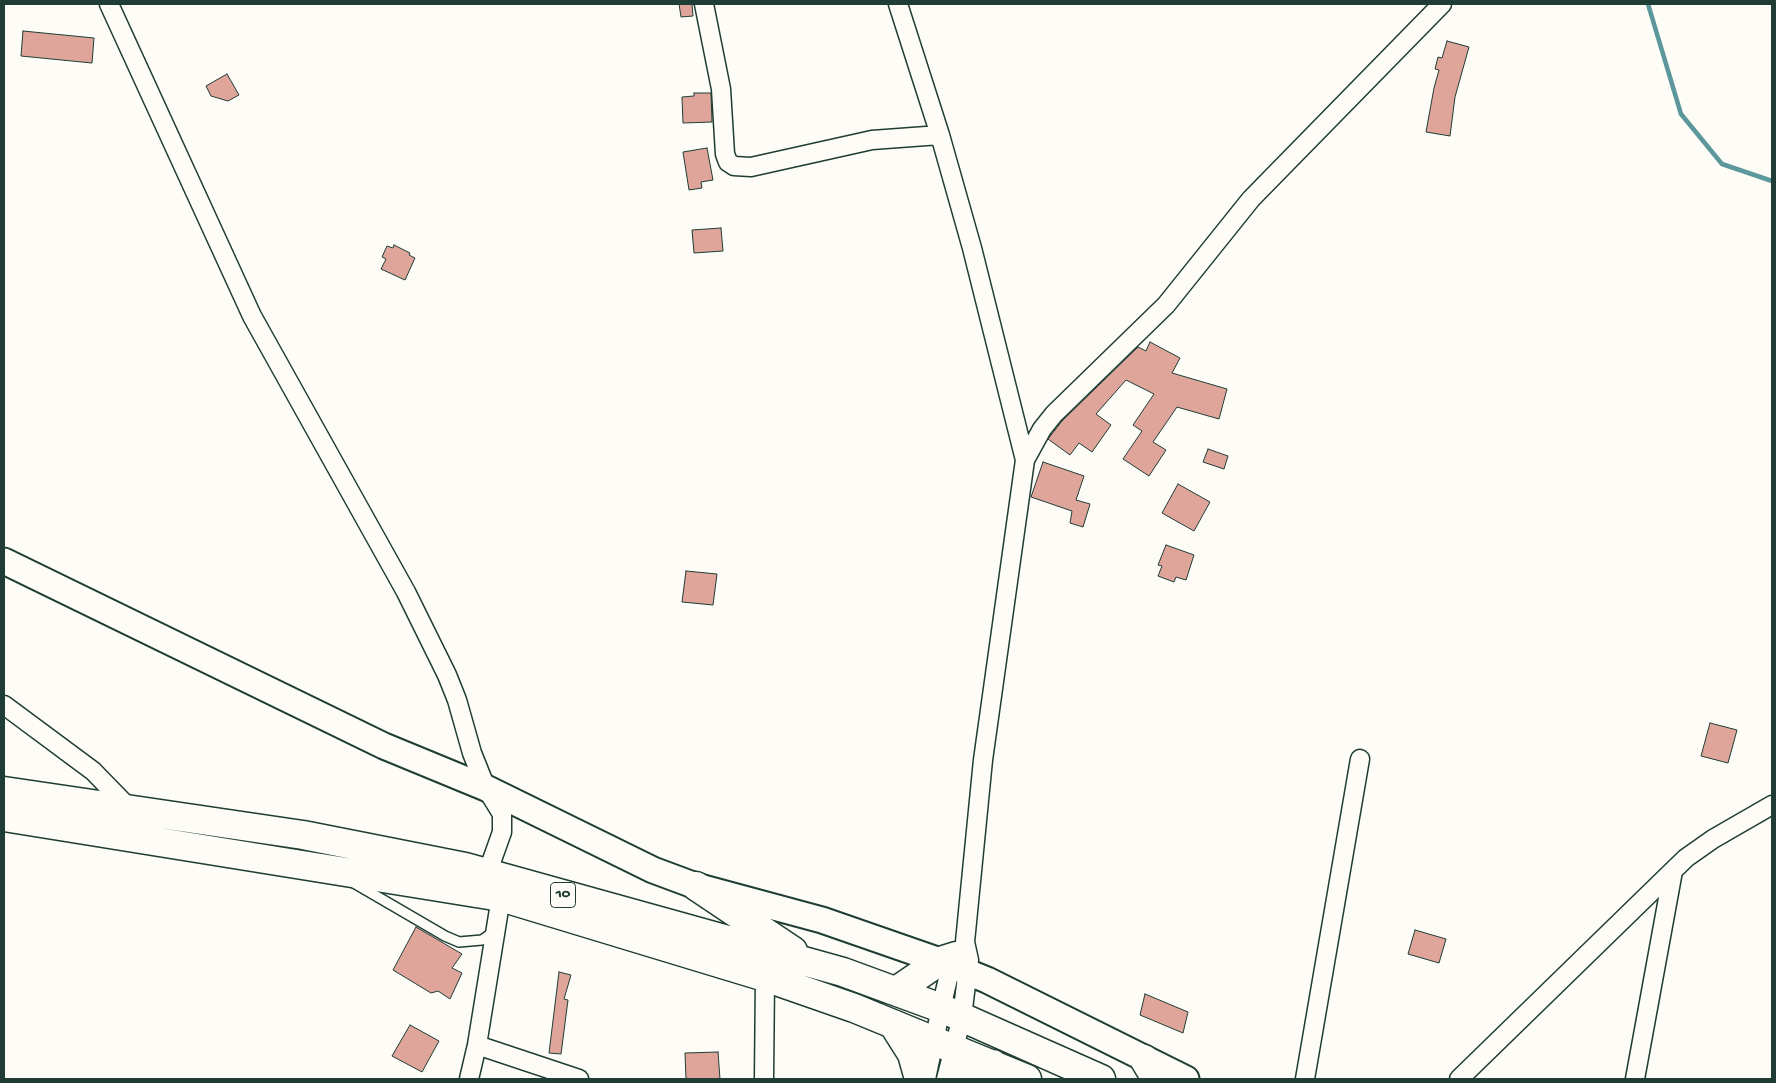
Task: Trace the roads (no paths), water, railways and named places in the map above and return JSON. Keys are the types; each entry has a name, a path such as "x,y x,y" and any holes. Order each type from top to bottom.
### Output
{"highway":[{"name":"10","path":"4,791 304,835 465,867 813,964 896,991 951,1012 1101,1079"},
{"name":"10","path":"4,817 501,896 765,977 893,1024 1027,1079"},
{"path":"696,886 813,964"},
{"path":"896,991 961,963"},
{"path":"893,1024 912,1054 919,1079"},
{"path":"964,1079 993,1064"}],"street":[{"path":"109,4 252,316 429,635 457,700 472,753 486,788 499,808 503,821 498,850 487,874"},
{"path":"704,4 722,89 724,146 728,162 740,167 751,167 872,140 940,135"},
{"path":"898,4 940,135 972,248 1025,460"},
{"path":"926,1079 944,1044 961,963 983,760 1025,460 1042,429 1054,414 1150,321 1268,180 1442,4"},
{"path":"4,561 384,746 486,788 621,855 696,886 822,920 961,963 1150,1069 1186,1079"},
{"path":"4,706 93,770 130,809"},
{"path":"1305,1079 1360,759"},
{"path":"1459,1079 1526,1017 1672,871 1713,839 1772,805"},
{"path":"1636,1079 1672,871"},
{"path":"469,1079 477,1045 501,896"},
{"path":"764,1079 765,977"},
{"path":"944,1044 946,1079"},
{"path":"477,1045 579,1079"}],"lane":[{"path":"328,868 445,936 460,942 482,940 495,931"}],"waterway":[{"path":"1648,4 1681,114 1722,164 1772,181"}]}
